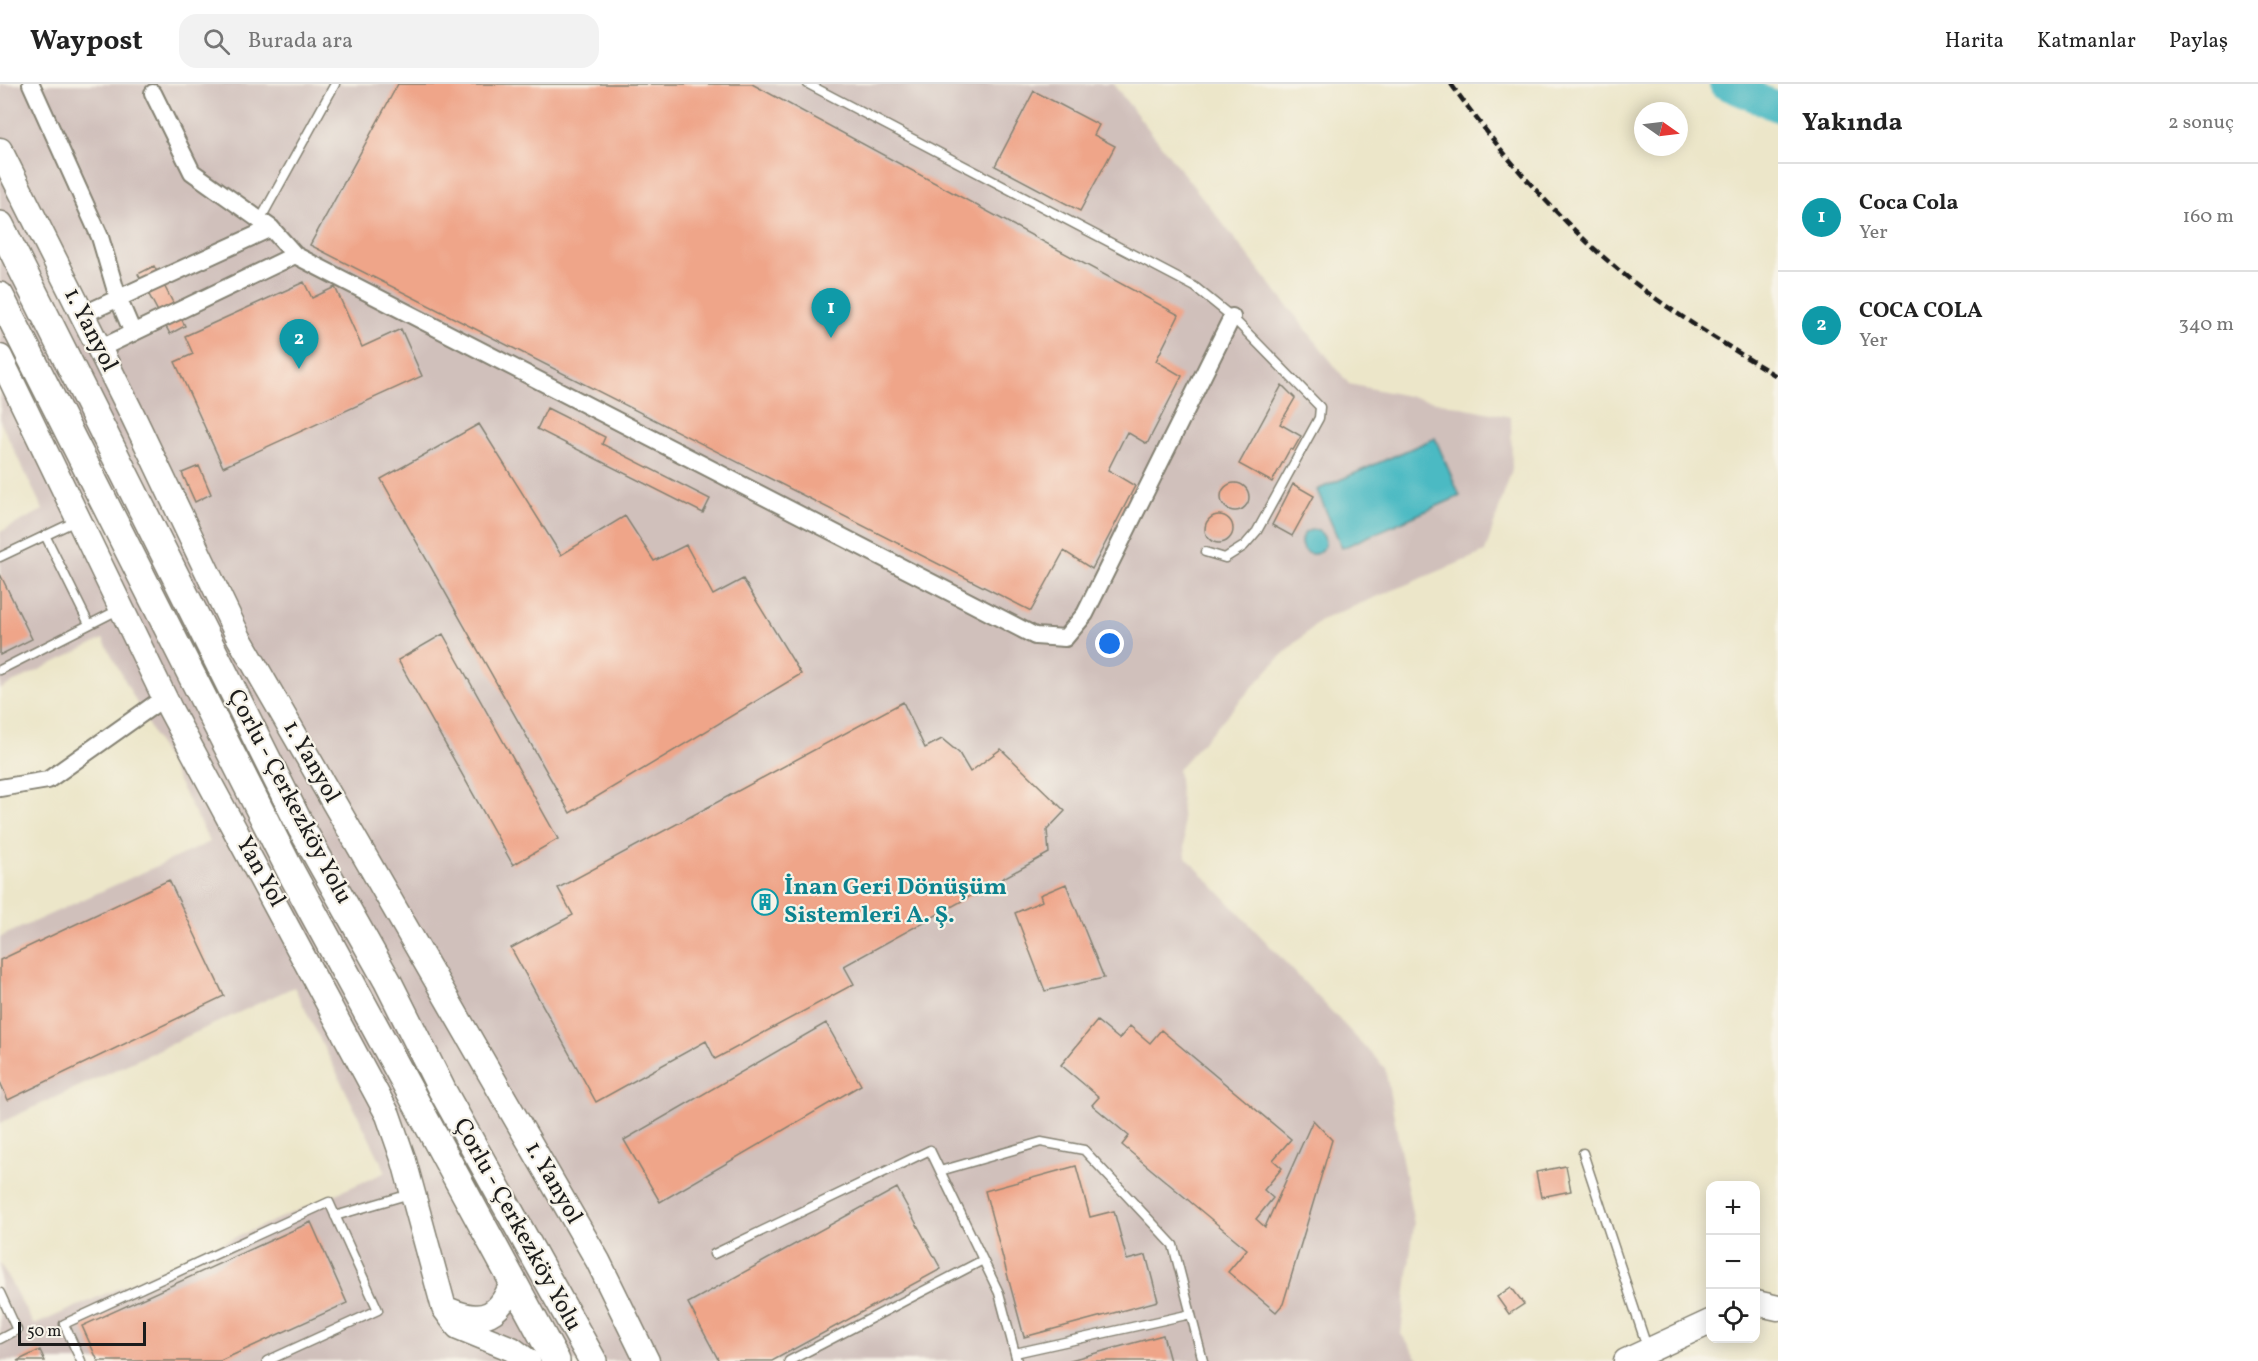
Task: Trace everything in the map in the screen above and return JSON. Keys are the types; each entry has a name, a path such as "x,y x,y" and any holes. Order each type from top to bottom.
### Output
{"main road":[{"name":"1. Yanyol","path":"0,150 239,638 598,1261 647,1361"},
{"name":"Çorlu - Çerkezköy Yolu","path":"0,225 302,829 388,982 442,1090 593,1361"},
{"name":"Çorlu - Çerkezköy Yolu","path":"0,296 290,870 556,1361"},
{"name":"Yan Yol","path":"0,357 165,697 388,1115 413,1193 444,1308 458,1327 512,1349 528,1361"},
{"path":"444,1308 467,1318 494,1313 507,1298 513,1280"},
{"path":"1760,1304 1778,1308"},
{"path":"1626,1361 1706,1324"}],"street":[{"path":"32,84 100,237 118,298 133,333"},
{"path":"153,93 192,172 266,224 295,255 1025,631 1050,639 1065,638 1085,614 1233,317"},
{"path":"82,315 266,224"},
{"path":"99,349 295,255"},
{"path":"0,788 48,780 165,697"}],"lane":[{"path":"266,224 335,84"},
{"path":"808,84 1195,287 1233,317 1320,407 1319,418 1257,531 1244,546 1225,558 1205,552"},
{"path":"0,557 79,519"},
{"path":"45,535 89,624"},
{"path":"0,670 122,608"},
{"path":"940,1171 1041,1142 1083,1150 1173,1245 1203,1361"},
{"path":"714,1254 930,1150 999,1293 1016,1357 1191,1314"},
{"path":"1583,1153 1648,1351"},
{"path":"336,1216 413,1193"},
{"path":"81,1361 64,1324 329,1202 378,1310 267,1361"},
{"path":"789,1361 983,1260"},
{"path":"0,1293 17,1330 0,1339"}],"shaded area":[{"path":"0,84 1113,84 1349,384 1511,417 1512,469 1485,552 1321,620 1280,657 1178,769 1186,857 1385,1068 1414,1224 1401,1334 1420,1361 0,1361 0,1263 34,1325 386,1172 294,987 0,1123 0,937 210,842 103,639 0,689 0,532 43,510 0,421"}],"water":[{"path":"1435,438 1460,496 1342,548 1317,490"},
{"path":"1313,530 1322,533 1325,542 1322,551 1313,554 1304,551 1301,542 1304,533"}],"building":[{"path":"398,84 752,84 1179,315 1156,361 1182,376 1147,444 1127,432 1108,470 1135,486 1092,569 1064,551 1031,611 310,245"},
{"path":"1034,91 1099,125 1094,135 1115,146 1080,211 995,166"},
{"path":"154,266 185,326 170,334 138,274"},
{"path":"304,282 312,298 335,287 362,347 401,329 422,376 223,467 175,362 193,354 185,336"},
{"path":"1282,385 1295,398 1280,424 1301,436 1293,450 1290,449 1272,482 1239,464"},
{"path":"547,408 605,437 602,444 710,499 703,513 537,429"},
{"path":"479,424 561,555 625,516 654,561 686,545 713,595 743,579 801,674 570,813 381,479"},
{"path":"199,466 211,494 195,502 182,473"},
{"path":"1235,483 1245,487 1249,497 1245,507 1235,511 1225,507 1221,497 1225,487"},
{"path":"1293,484 1314,496 1292,536 1272,525"},
{"path":"1219,515 1229,519 1233,529 1229,539 1219,543 1209,539 1205,529 1209,519"},
{"path":"0,574 32,639 0,655"},
{"path":"443,634 558,839 513,865 398,660"},
{"name":"İnan Geri Dönüşüm Sistemleri A. Ş.","path":"903,702 925,748 942,739 959,753 970,772 1001,749 1065,811 1047,830 1049,853 844,966 854,984 715,1059 706,1041 596,1102 511,948 573,915 558,888"},
{"path":"169,880 224,996 8,1100 0,1082 0,960"},
{"path":"1066,884 1104,978 1045,991 1015,913 1042,901 1040,895"},
{"path":"1097,1021 1119,1039 1130,1026 1150,1043 1161,1030 1291,1139 1273,1160 1282,1168 1264,1190 1273,1198 1256,1219 1265,1227 1313,1120 1332,1140 1283,1304 1276,1312 1228,1272 1247,1249 1122,1145 1129,1136 1092,1105 1099,1097 1061,1065"},
{"path":"826,1023 861,1085 660,1202 624,1140"},
{"path":"1076,1166 1090,1217 1114,1211 1127,1260 1146,1255 1158,1301 1024,1337 985,1191"},
{"path":"1566,1166 1571,1191 1541,1197 1536,1172"},
{"path":"897,1188 941,1269 772,1361 719,1361 688,1303"},
{"path":"311,1222 347,1303 220,1361 98,1361 82,1326"},
{"path":"1511,1287 1524,1304 1509,1314 1497,1297"},
{"path":"1163,1335 1170,1361 1070,1361 1070,1360"},
{"path":"40,1350 45,1361 17,1361"}],"waterway":[{"path":"1724,84 1778,107"}],"railway":[{"path":"1451,84 1471,112 1538,193 1613,266 1708,334 1778,377"}],"place":[{"name":"Coca Cola","path":"831,338"},
{"name":"COCA COLA","path":"299,369"},
{"name":"İnan Geri Dönüşüm Sistemleri A. Ş.","path":"765,902"}]}
